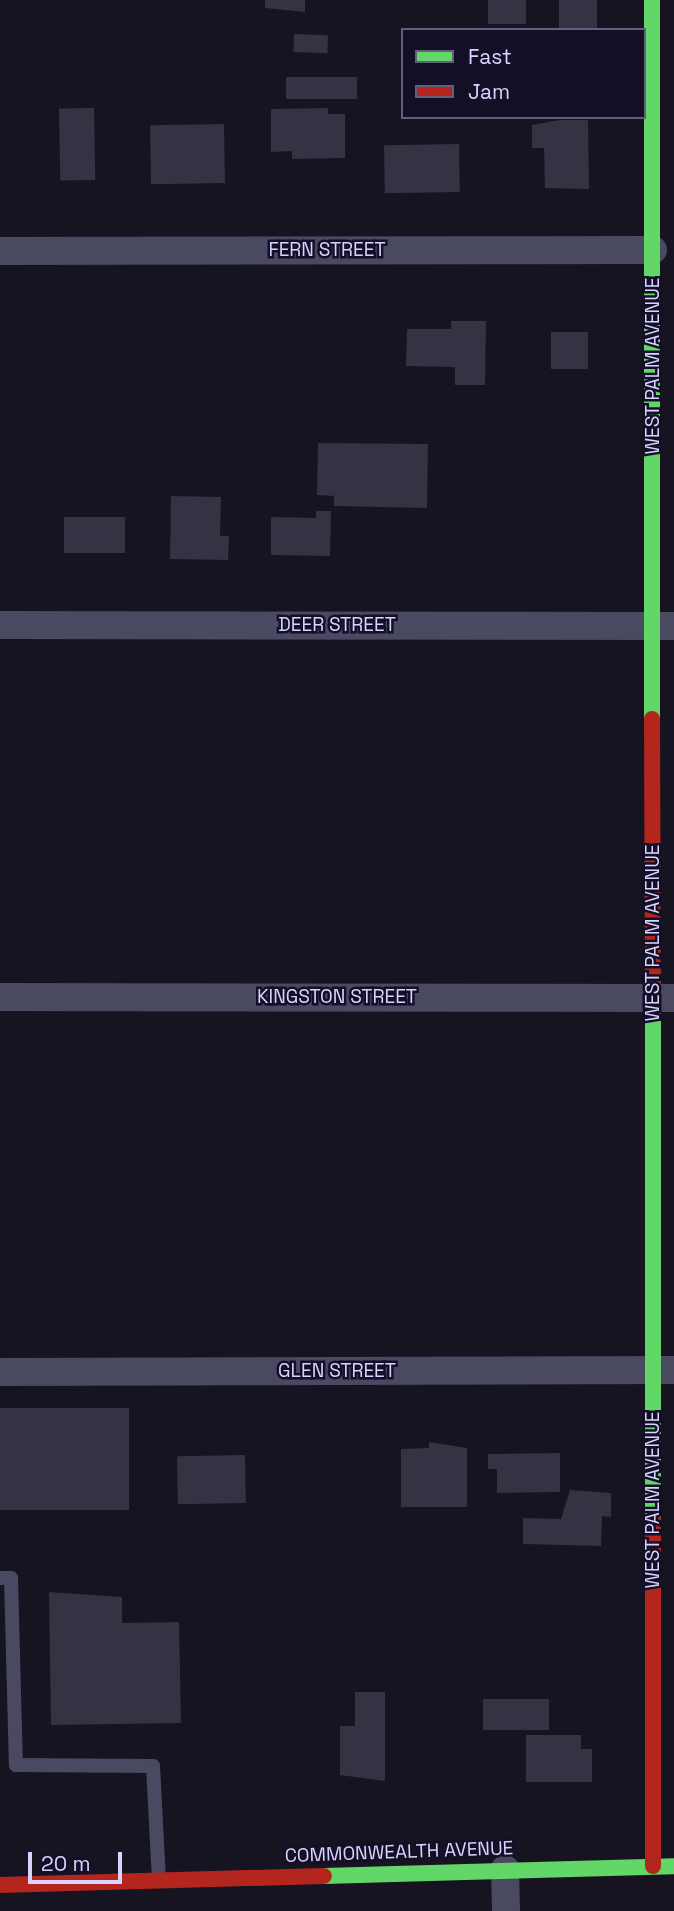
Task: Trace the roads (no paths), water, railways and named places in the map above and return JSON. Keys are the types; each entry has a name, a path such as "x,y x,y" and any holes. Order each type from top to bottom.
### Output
{"street":[{"name":"WEST PALM AVENUE","path":"652,0 653,250 663,626 664,998 664,1370 653,1866"},
{"name":"FERN STREET","path":"0,251 653,250"},
{"name":"DEER STREET","path":"0,625 663,626"},
{"name":"KINGSTON STREET","path":"0,997 664,998"},
{"name":"GLEN STREET","path":"0,1372 664,1370"},
{"name":"COMMONWEALTH AVENUE","path":"0,1885 674,1866"},
{"path":"505,1869 506,1911"}],"lane":[{"path":"0,1577 11,1578 16,1765"},
{"path":"0,1766 153,1766 159,1881"}]}
